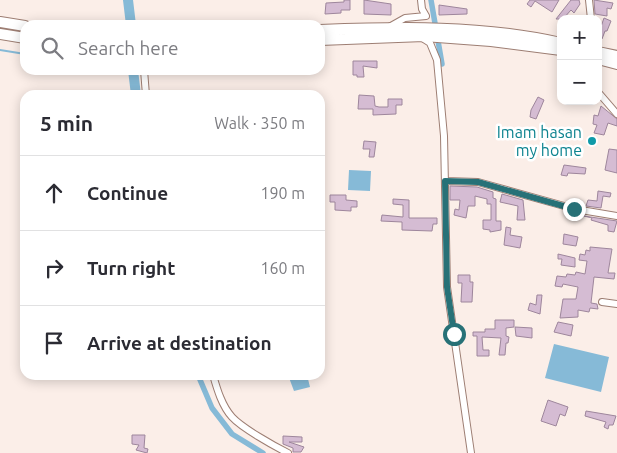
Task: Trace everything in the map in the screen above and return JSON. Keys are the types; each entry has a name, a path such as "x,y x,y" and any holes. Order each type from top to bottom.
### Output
{"highway":[{"path":"0,22 20,25"},
{"path":"325,30 389,27 422,33"},
{"path":"449,33 557,49"},
{"path":"325,40 449,33 534,37 557,42"},
{"path":"0,34 20,37"},
{"path":"602,53 617,56"},
{"path":"602,61 617,64"}],"street":[{"path":"389,27 405,18 425,17 421,0"},
{"path":"589,0 591,15"},
{"path":"422,33 430,44 437,60 444,136 447,287 471,453"},
{"path":"144,75 146,90"},
{"path":"602,97 617,114"},
{"path":"445,181 478,182 574,209 617,216"},
{"path":"602,302 617,304"},
{"path":"214,380 218,392 233,417 288,453"}],"water":[{"path":"349,170 371,171 370,191 348,190"},
{"path":"554,344 609,357 601,392 545,378"},
{"path":"290,380 308,380 310,387 294,391"}],"building":[{"path":"344,0 350,0 350,10 341,10 341,13 325,14 326,3 344,2"},
{"path":"364,0 391,4 391,15 364,14"},
{"path":"530,0 559,0 552,12 535,1 531,7 527,4"},
{"path":"571,0 579,0 580,4 574,13 571,10 567,15 559,15"},
{"path":"594,0 613,3 611,9 607,8 607,16 595,14"},
{"path":"439,5 467,9 467,14 439,15"},
{"path":"604,18 611,21 602,39"},
{"path":"353,61 377,61 377,68 363,66 364,77 357,77 357,75 353,75"},
{"path":"359,95 374,96 375,106 379,107 388,107 388,99 402,99 402,105 396,105 396,114 373,115 373,109 358,109"},
{"path":"538,97 544,100 536,119 530,117 531,110"},
{"path":"601,106 617,119 617,126 608,123 604,135 594,133 597,125 593,124 594,115 598,116"},
{"path":"364,141 376,142 374,157 369,157 370,149 363,149"},
{"path":"609,149 617,150 617,173 605,170"},
{"path":"564,165 586,168 585,174 568,173 567,176 561,175"},
{"path":"450,186 477,187 493,192 493,198 496,199 496,221 501,221 501,230 490,232 490,230 483,229 483,220 491,220 491,204 487,204 487,199 475,196 475,206 468,206 466,218 454,215 455,209 459,210 460,200 450,200"},
{"path":"598,191 611,193 610,197 603,196 601,208 586,206 588,200 597,201"},
{"path":"502,194 523,200 525,220 517,220 518,206 500,202"},
{"path":"330,195 346,195 346,200 357,201 357,207 351,207 351,211 335,210 335,202 330,202"},
{"path":"393,199 409,200 409,218 437,218 437,224 433,224 432,231 402,230 402,222 381,221 382,215 403,217 403,205 393,204"},
{"path":"584,216 617,221 614,232 608,231 608,225"},
{"path":"506,227 511,228 510,235 522,237 520,248 504,245"},
{"path":"564,234 578,237 576,246 563,244"},
{"path":"590,247 612,249 608,273 615,273 614,279 594,277 591,303 597,304 598,309 590,308 589,312 578,310 578,317 560,318 563,299 576,299 578,287 563,284 562,287 555,286 557,276 566,277 567,274 575,275 576,272 585,274 587,261 579,260 580,254 585,255 586,250 590,251"},
{"path":"558,254 575,258 575,267 561,265 562,259 558,259"},
{"path":"458,275 470,275 470,282 473,282 472,302 461,302 462,283 458,283"},
{"path":"537,295 542,295 540,314 528,310 530,303 536,305"},
{"path":"495,320 514,320 514,327 506,328 506,336 509,337 508,343 506,343 505,355 499,355 501,338 482,337 483,350 489,350 489,356 477,356 477,336 473,336 473,332 485,332 485,329 495,329"},
{"path":"558,322 573,325 571,336 554,332"},
{"path":"515,327 532,328 532,338 516,336"},
{"path":"548,400 568,407 565,416 560,414 556,426 541,421"},
{"path":"586,411 616,416 613,425 609,425 608,429 604,427 606,422 585,416"},
{"path":"132,435 145,435 144,448 148,449 147,453 136,450 139,445 132,444"},
{"path":"283,436 302,437 302,442 289,442 304,447 301,452 293,452 293,448 283,444"}],"waterway":[{"path":"128,0 130,20"},
{"path":"431,0 442,64"},
{"path":"0,50 20,53"},
{"path":"134,75 135,90"},
{"path":"200,380 212,408 232,434 263,453"}],"place":[{"name":"Imam hasan my home","path":"592,141"}],"route":[{"path":"454,334 447,287 445,181 478,182 574,209"}]}
